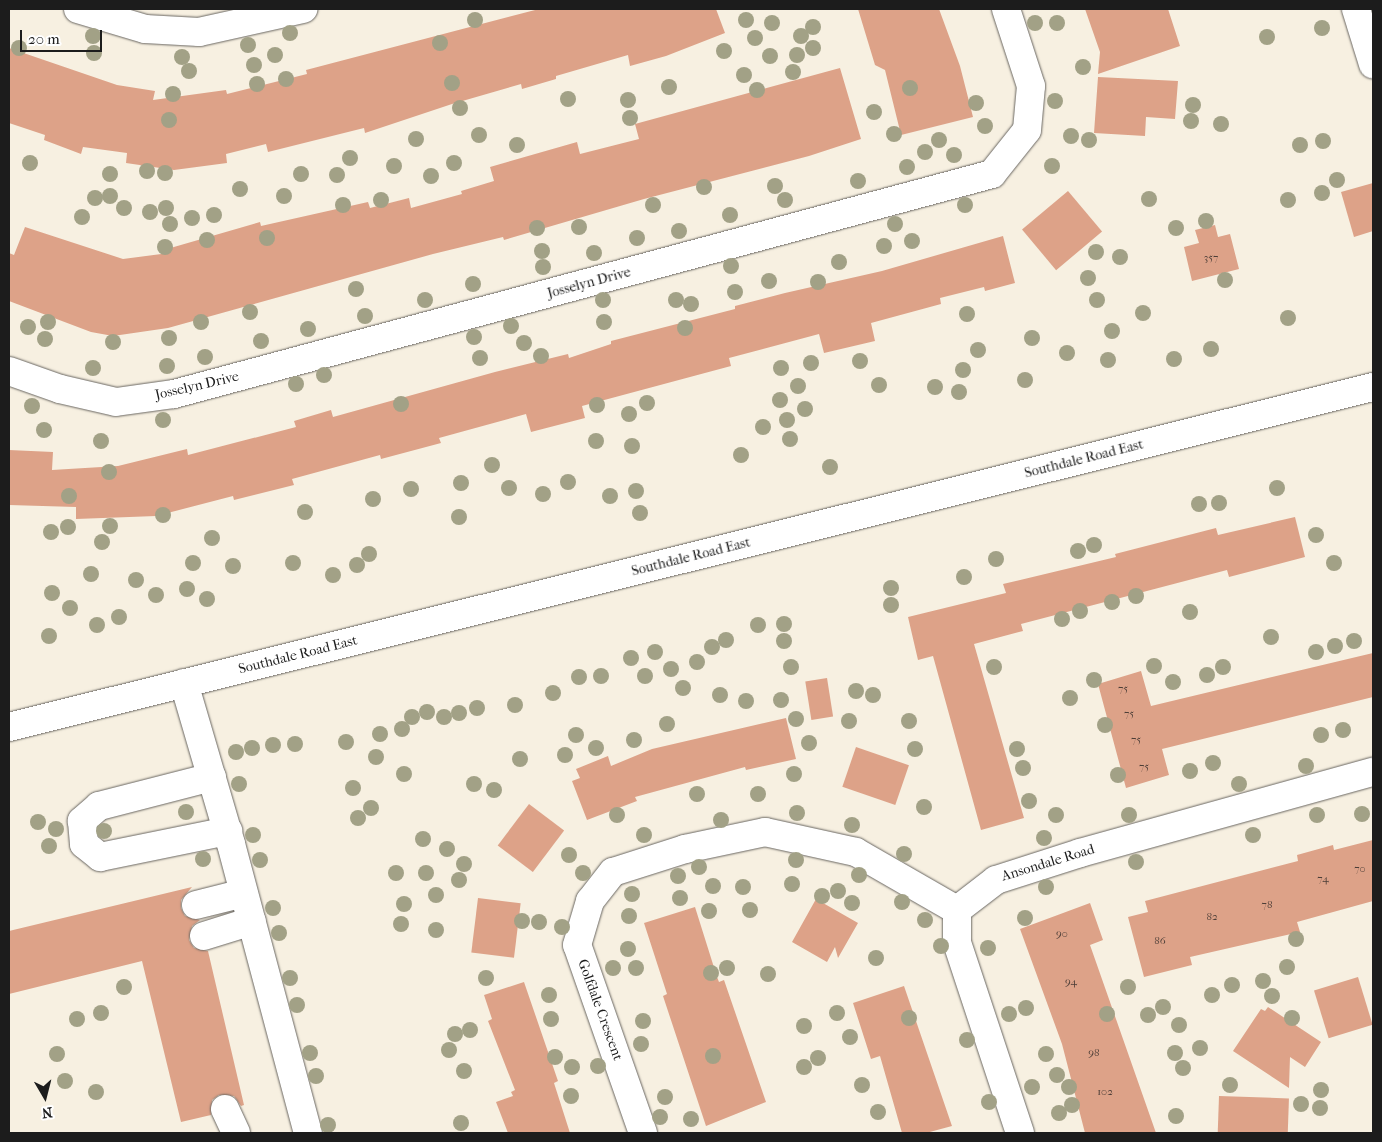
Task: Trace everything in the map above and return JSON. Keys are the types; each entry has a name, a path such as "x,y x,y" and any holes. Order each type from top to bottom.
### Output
{"street":[{"path":"78,9 145,29 199,32 303,9"},
{"name":"Josselyn Drive","path":"9,371 60,389 116,402 174,394 992,174 1027,130 1031,86 1006,9"},
{"path":"1356,9 1373,64"},
{"name":"Southdale Road East","path":"9,727 1373,386"},
{"path":"184,683 228,831 308,1133"},
{"name":"Ansondale Road","path":"957,910 996,880 1080,853 1373,772"},
{"path":"212,777 99,806 82,821 84,844 100,857 228,831"},
{"name":"Golfdale Crescent","path":"643,1133 577,946 590,901 613,872 685,849 765,832 856,852 957,910"},
{"path":"196,905 244,893"},
{"path":"957,910 957,943 1020,1133"},
{"path":"204,936 252,921"}],"building":[{"path":"539,9 716,9 725,33 666,56 630,66 628,55 556,76 556,79 522,89 521,84 452,104 365,133 364,128 268,152 266,144 226,154 227,163 174,170 126,163 127,153 83,147 81,154 44,140 45,135 9,123 9,48 117,85 155,91 153,100 226,90 227,94 307,74 306,70"},
{"path":"858,9 939,9 960,66 973,117 901,135 885,70 875,65"},
{"path":"1085,9 1168,9 1180,46 1098,74 1100,52"},
{"path":"840,68 861,139 809,156 644,199 504,240 503,237 433,254 168,328 113,336 91,332 9,301 9,253 14,255 25,227 123,259 169,253 167,249 260,222 261,226 368,202 370,208 409,198 411,208 462,194 461,191 494,181 490,167 577,142 580,154 639,139 635,124"},
{"path":"1098,77 1178,81 1175,119 1146,117 1145,136 1094,133"},
{"path":"1373,183 1373,231 1354,237 1341,192"},
{"path":"1068,191 1102,232 1056,270 1022,230"},
{"path":"1215,225 1218,237 1230,234 1239,269 1192,281 1184,247 1199,243 1195,230"},
{"path":"1003,236 1015,283 985,291 984,287 940,298 941,304 871,323 875,341 824,353 819,334 729,358 731,366 582,406 585,418 531,432 526,414 439,438 441,443 381,459 380,455 292,479 294,485 234,500 233,496 156,516 76,519 76,507 9,505 9,450 53,452 52,470 118,466 187,449 188,455 296,427 294,421 331,410 333,417 495,372 568,354 569,358 611,344 611,341 735,309 735,306 882,271"},
{"path":"1295,517 1305,557 1229,577 1227,570 1021,624 1023,631 974,644 1024,818 981,830 933,656 918,660 908,617 1006,593 1003,584 1116,557 1115,554 1216,528 1218,535"},
{"path":"1373,653 1373,697 1162,749 1169,775 1126,788 1098,684 1141,671 1151,706"},
{"path":"827,678 833,717 811,720 805,681"},
{"path":"786,718 796,759 746,770 745,767 635,797 637,801 587,820 572,781 580,778 576,769 608,756 611,766 652,749"},
{"path":"856,747 909,765 895,805 842,787"},
{"path":"529,804 564,830 533,872 498,846"},
{"path":"1373,840 1373,901 1297,922 1300,932 1190,957 1192,965 1144,977 1128,917 1148,912 1145,901 1298,861 1297,855 1333,845 1334,850"},
{"path":"192,887 181,900 181,908 185,916 200,920 192,926 189,940 194,948 208,951 244,1105 241,1106 234,1096 219,1095 212,1100 211,1115 181,1122 142,961 9,994 9,931"},
{"path":"478,898 521,903 514,958 471,953"},
{"path":"816,899 858,923 838,958 835,947 827,962 792,942"},
{"path":"1090,903 1103,940 1090,945 1156,1133 1085,1133 1062,1044 1020,929"},
{"path":"695,907 717,977 719,982 724,980 766,1102 706,1126 663,996 667,994 644,923"},
{"path":"1358,977 1373,1025 1329,1038 1314,990"},
{"path":"524,982 558,1081 554,1083 570,1133 508,1133 496,1102 513,1096 511,1092 515,1090 488,1021 492,1019 484,995"},
{"path":"904,986 952,1126 926,1133 902,1133 880,1056 871,1059 853,1003"},
{"path":"1268,1007 1321,1042 1305,1067 1290,1057 1289,1088 1233,1051 1261,1009 1265,1011"},
{"path":"1219,1096 1289,1098 1288,1133 1218,1133"}]}
